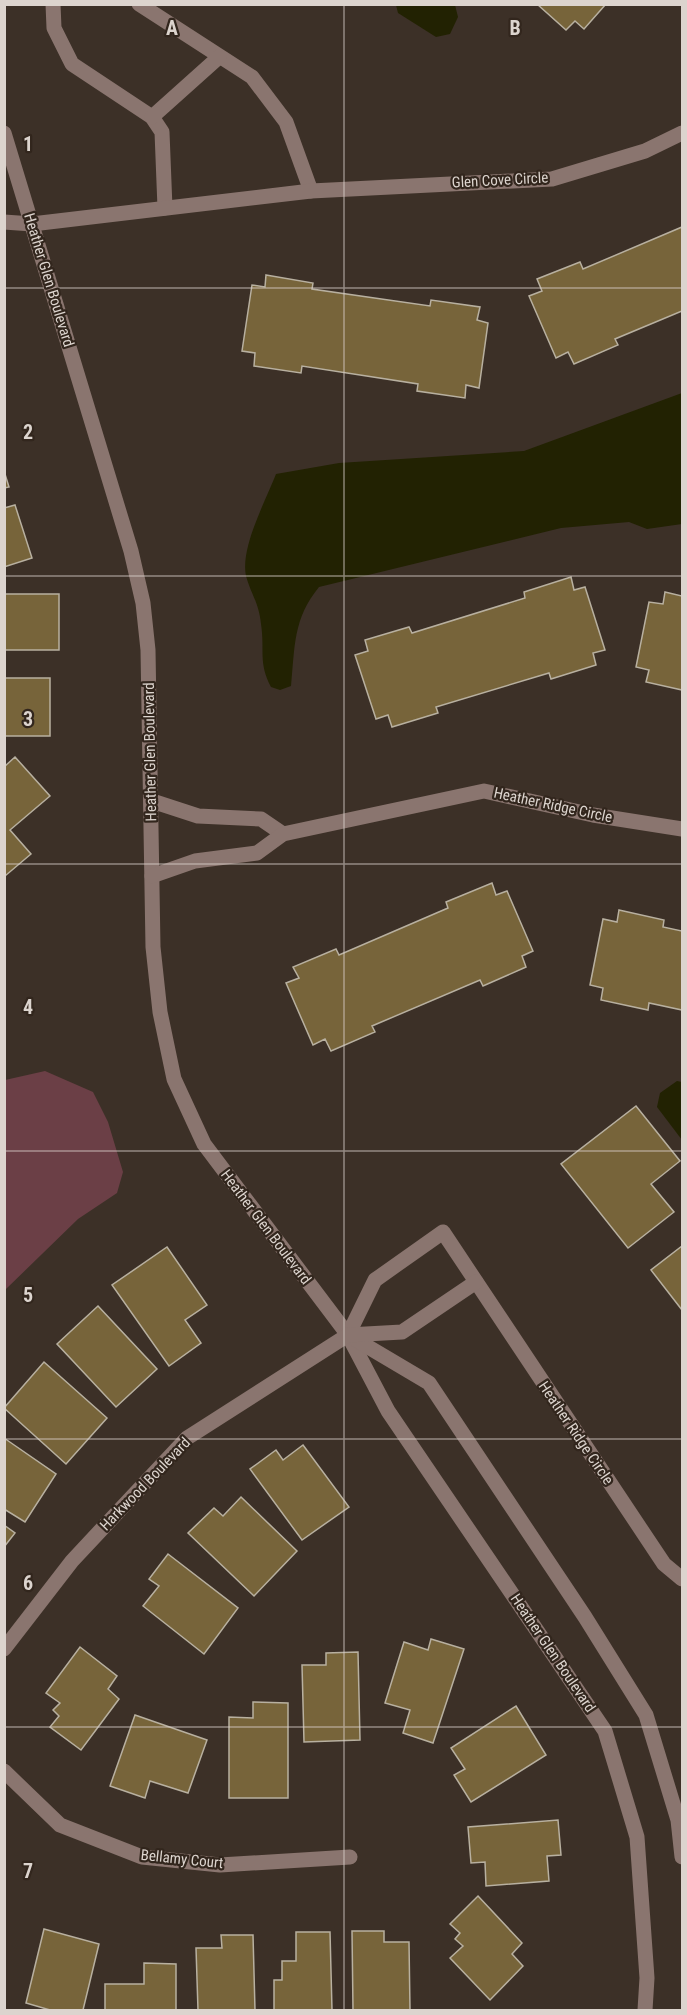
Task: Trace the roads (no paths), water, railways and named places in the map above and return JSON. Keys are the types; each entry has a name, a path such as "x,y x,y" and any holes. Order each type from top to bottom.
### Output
{"street":[{"path":"52,4 54,28 72,64 152,117 162,132 165,208"},
{"path":"139,4 252,77 286,122 311,191"},
{"path":"152,117 219,57"},
{"name":"Heather Glen Boulevard","path":"4,133 127,540 143,603 148,650 154,958 160,1012 174,1078 204,1144 348,1335 388,1412 605,1731 637,1837 647,1978 645,2010"},
{"name":"Glen Cove Circle","path":"4,222 32,224 311,191 552,179 645,151 682,133"},
{"name":"Heather Ridge Circle","path":"152,876 195,861 257,853 283,834 484,791 593,815 682,830"},
{"path":"152,801 198,816 261,819 283,834"},
{"name":"Heather Ridge Circle","path":"348,1335 375,1280 443,1232 664,1564 682,1579"},
{"path":"348,1335 402,1332 476,1282"},
{"name":"Heather Glen Boulevard","path":"348,1335 429,1383 585,1617 646,1715 678,1821 682,1857"},
{"name":"Harkwood Boulevard","path":"4,1648 72,1562 187,1438 348,1335"},
{"name":"Bellamy Court","path":"4,1772 60,1825 142,1857 220,1865 350,1857"}]}
